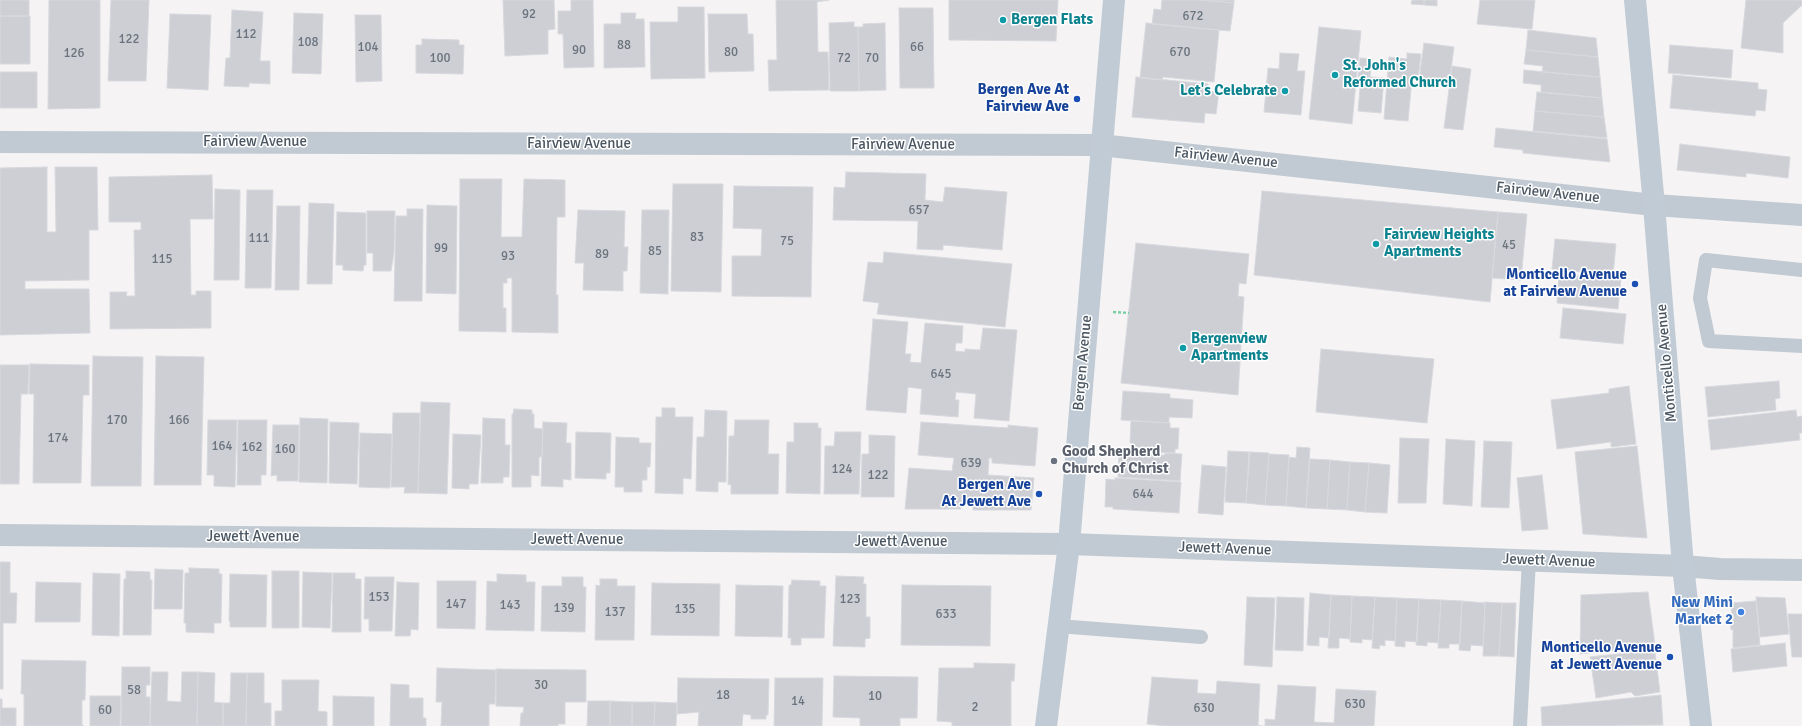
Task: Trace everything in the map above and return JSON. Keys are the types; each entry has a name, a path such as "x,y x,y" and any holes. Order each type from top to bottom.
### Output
{"street":[{"name":"Bergen Avenue","path":"1046,726 1069,544 1100,145 1114,0"},
{"name":"Monticello Avenue","path":"1634,0 1654,205 1683,566 1701,726"},
{"name":"Fairview Avenue","path":"0,142 1100,145 1654,205 1802,215"},
{"name":"Jewett Avenue","path":"0,535 1069,544 1683,566 1720,570 1802,570"}],"lane":[{"path":"1802,270 1706,260 1700,298 1709,341 1802,346"},
{"path":"1520,726 1529,560"},
{"path":"1058,626 1201,637"}],"path":[{"path":"1109,312 1129,313"}],"building":[{"path":"0,0 29,0 29,16 0,16"},
{"path":"49,0 100,0 100,108 48,109"},
{"path":"111,0 149,0 146,81 108,81"},
{"path":"503,0 554,0 555,29 548,30 548,54 505,56"},
{"path":"571,0 593,0 594,67 564,68 563,34 558,34 558,11 571,11"},
{"path":"776,0 829,0 817,2 818,52 828,52 829,90 769,91 768,60 777,60"},
{"name":"Bergen Flats","path":"949,0 1058,0 1056,41 949,40"},
{"path":"1162,0 1200,0 1234,3 1230,31 1152,24 1154,9 1161,10"},
{"path":"1200,0 1234,0 1234,3"},
{"path":"1412,0 1424,0 1424,5 1411,4"},
{"path":"1424,0 1437,0 1437,6 1424,5"},
{"path":"1480,0 1535,0 1532,29 1477,24"},
{"path":"1746,0 1802,0 1802,5 1783,23 1783,53 1741,48"},
{"path":"678,7 704,7 705,78 651,79 650,22 678,22"},
{"path":"899,8 933,8 934,88 900,88"},
{"path":"232,10 263,12 260,61 270,61 270,84 249,83 249,87 224,86 226,58 230,58"},
{"path":"294,13 323,14 321,74 292,73"},
{"path":"621,13 636,13 635,19 644,19 645,67 604,68 604,24 621,24"},
{"path":"170,14 211,15 208,90 167,88"},
{"path":"708,14 747,14 748,34 753,34 754,71 709,72"},
{"path":"355,15 381,15 382,81 356,82"},
{"path":"0,16 30,16 30,64 0,64"},
{"path":"854,22 854,27 858,27 859,91 830,91 829,23"},
{"path":"885,23 886,90 859,91 858,27 863,27 863,24"},
{"path":"1146,23 1219,30 1214,82 1163,77 1162,80 1140,78"},
{"name":"St. John's Reformed Church","path":"1319,27 1361,31 1352,124 1309,119"},
{"path":"1528,30 1596,38 1598,57 1526,50"},
{"path":"422,39 459,40 459,45 464,45 463,74 416,73 416,45 422,45"},
{"path":"1424,43 1454,47 1449,84 1419,80"},
{"path":"1670,45 1733,50 1731,78 1668,73"},
{"path":"1526,50 1598,57 1600,77 1542,72 1543,66 1524,64"},
{"name":"Let's Celebrate","path":"1280,53 1299,54 1297,71 1305,71 1301,115 1264,112 1268,68 1279,69"},
{"path":"1407,53 1421,54 1418,80 1412,79 1408,121 1384,119 1389,57 1407,59"},
{"path":"1360,58 1372,59 1370,77 1384,78 1381,113 1358,111 1361,77 1358,77"},
{"path":"1452,66 1471,69 1463,130 1444,128"},
{"path":"1524,70 1600,77 1602,98 1541,92 1541,85 1523,83"},
{"path":"0,72 37,72 37,108 0,108"},
{"path":"1673,75 1758,83 1758,89 1767,90 1765,111 1756,110 1755,116 1670,108"},
{"path":"1136,77 1208,84 1207,91 1219,92 1216,114 1205,113 1204,123 1132,117"},
{"path":"1537,92 1602,98 1604,117 1535,111"},
{"path":"1535,111 1604,117 1607,138 1533,131"},
{"path":"1496,128 1607,139 1610,162 1523,153 1523,150 1494,147"},
{"path":"1680,144 1790,157 1788,178 1746,173 1746,177 1677,170"},
{"path":"47,167 47,232 56,232 55,167 97,167 98,230 89,230 89,280 25,281 25,289 89,289 90,333 0,335 0,168"},
{"path":"846,172 926,174 925,200 943,202 945,187 1007,192 1002,250 943,245 943,250 917,249 918,221 833,220 834,187 845,188"},
{"path":"212,175 213,219 190,219 191,295 196,295 196,291 211,291 211,328 110,329 110,292 127,292 126,296 135,296 134,230 141,230 141,222 109,222 109,177"},
{"path":"460,179 502,179 501,237 522,237 524,179 565,180 565,217 557,217 556,295 558,295 558,333 512,332 512,278 507,278 507,283 503,283 503,308 506,308 506,332 459,331"},
{"path":"673,184 723,184 721,292 671,291"},
{"path":"734,186 813,187 811,297 732,296 732,256 761,256 762,229 733,228"},
{"path":"215,189 240,190 239,280 214,280"},
{"path":"247,190 273,190 271,288 245,288"},
{"name":"Fairview Heights Apartments","path":"1262,191 1498,212 1490,302 1254,275"},
{"path":"309,203 334,204 332,284 307,284"},
{"path":"427,205 457,206 456,294 426,293"},
{"path":"277,206 300,206 299,290 275,290"},
{"path":"407,209 423,209 422,301 394,301 396,216 407,216"},
{"path":"578,210 625,211 624,247 628,247 627,271 623,271 623,291 583,290 584,263 575,263"},
{"path":"642,210 669,210 668,294 640,293"},
{"path":"367,211 395,211 394,253 391,271 373,271 373,253 367,253"},
{"path":"337,212 366,213 366,265 364,265 363,271 343,270 343,265 336,265"},
{"path":"1498,212 1527,214 1521,280 1492,278"},
{"path":"1555,239 1616,244 1613,275 1552,269"},
{"name":"Bergenview Apartments","path":"1136,243 1249,254 1246,284 1239,283 1238,296 1244,297 1238,395 1121,383"},
{"path":"884,252 1012,264 1005,327 877,314 879,303 863,301 868,262 883,263"},
{"path":"1559,274 1621,279 1618,309 1557,303"},
{"path":"1563,308 1626,314 1623,344 1560,338"},
{"path":"873,319 908,322 905,354 911,354 910,362 921,363 925,323 963,326 962,343 956,343 955,351 965,352 965,349 980,350 983,328 1017,330 1009,421 974,418 976,394 956,392 955,400 959,400 958,417 920,414 922,389 908,387 906,413 866,410"},
{"path":"1321,349 1434,359 1427,423 1316,412"},
{"path":"93,356 143,357 141,486 91,486"},
{"path":"156,356 204,357 201,485 154,485"},
{"path":"30,364 89,365 89,395 83,395 81,483 33,483 34,394 29,394"},
{"path":"0,365 29,365 28,394 21,394 19,484 0,484"},
{"path":"1779,381 1780,398 1775,399 1776,410 1708,417 1705,387"},
{"path":"1629,386 1636,444 1611,447 1611,442 1557,449 1551,400 1609,393 1609,389"},
{"path":"1123,391 1170,394 1170,398 1193,400 1192,418 1169,417 1169,423 1121,420"},
{"path":"421,402 450,403 447,494 418,493"},
{"path":"662,408 675,408 675,417 693,417 691,479 683,478 683,494 655,493 656,417 662,417"},
{"path":"514,409 532,410 532,414 534,414 534,428 543,429 542,457 539,457 539,476 531,475 531,487 512,487 512,414"},
{"path":"705,410 727,411 726,482 718,482 718,492 696,491 697,437 704,437"},
{"path":"1796,410 1797,417 1802,416 1802,433 1799,433 1800,440 1711,450 1708,420"},
{"path":"393,413 420,413 418,493 404,493 405,487 391,487"},
{"path":"300,418 328,419 327,483 299,482"},
{"path":"483,418 505,419 505,445 510,445 509,477 503,477 503,483 481,483"},
{"path":"208,420 237,420 235,487 214,486 214,475 207,475"},
{"path":"238,420 267,420 266,475 261,475 261,485 237,485"},
{"path":"735,420 769,420 768,454 779,454 778,494 731,494 731,484 728,485 729,436 734,436"},
{"path":"1131,421 1170,423 1170,428 1179,428 1178,449 1175,449 1175,453 1154,452 1155,448 1133,447 1133,444 1130,443"},
{"path":"330,422 359,423 357,484 329,483"},
{"path":"543,422 567,423 566,443 571,443 571,480 563,479 563,487 541,486"},
{"path":"921,422 1008,428 1008,425 1038,428 1035,466 992,463 992,458 989,458 988,475 1034,478 1031,510 973,510 973,505 961,505 961,509 905,509 909,468 952,471 954,458 918,455"},
{"path":"794,423 818,423 818,428 821,428 820,494 786,493 787,442 794,442"},
{"path":"273,425 299,425 298,481 277,481 277,475 271,476"},
{"path":"576,432 611,433 610,473 606,473 606,479 575,478"},
{"path":"835,432 861,432 859,494 824,494 825,446 834,446"},
{"path":"360,433 392,434 390,488 359,487"},
{"path":"453,434 481,435 478,484 469,484 469,489 452,488"},
{"path":"869,435 895,436 894,497 861,497 862,454 869,454"},
{"path":"616,437 639,438 639,443 651,443 650,467 647,467 647,480 642,480 642,492 624,492 624,487 615,487"},
{"path":"1400,438 1429,439 1426,503 1398,503"},
{"path":"1446,439 1475,441 1472,506 1443,504"},
{"path":"1484,441 1512,442 1509,508 1481,507"},
{"path":"1637,446 1647,538 1583,534 1575,452"},
{"path":"1297,447 1310,448 1306,508 1286,506 1289,457 1296,458"},
{"path":"1125,451 1156,453 1156,455 1165,455 1165,453 1182,454 1180,481 1118,477 1119,452 1125,453"},
{"path":"1228,451 1249,452 1246,503 1225,502"},
{"path":"1250,452 1269,453 1265,505 1246,503"},
{"path":"1269,454 1289,455 1286,506 1265,505"},
{"path":"1310,459 1330,460 1327,509 1306,508"},
{"path":"1330,460 1350,462 1347,510 1327,509"},
{"path":"1350,462 1369,463 1365,512 1347,510"},
{"path":"1369,463 1390,465 1387,513 1365,512"},
{"path":"1202,465 1226,467 1223,515 1198,513"},
{"path":"1542,475 1548,529 1522,531 1517,478"},
{"path":"1115,478 1181,482 1179,513 1113,509 1113,507 1105,507 1106,479 1115,480"},
{"path":"0,562 10,562 10,593 17,593 16,623 3,623 3,689 0,689"},
{"path":"189,568 219,569 219,574 222,574 221,623 214,623 214,633 186,632 186,623 184,623 185,573 189,573"},
{"path":"155,569 183,570 182,609 154,609"},
{"path":"126,571 150,572 150,580 152,580 151,635 123,635 124,579 126,579"},
{"path":"272,571 299,571 299,628 272,628"},
{"path":"303,572 332,573 330,628 302,627"},
{"path":"93,573 120,574 119,636 92,635"},
{"path":"333,573 355,573 355,579 361,579 361,632 332,632"},
{"path":"230,574 267,575 266,627 230,627"},
{"path":"497,574 526,575 526,582 535,582 534,631 486,630 487,581 497,582"},
{"path":"836,576 864,577 863,584 866,584 866,617 870,617 870,638 865,639 865,647 833,646"},
{"path":"365,577 394,577 392,631 369,631 369,619 364,619"},
{"path":"562,577 583,577 583,587 586,587 585,632 541,631 542,586 562,586"},
{"path":"600,579 617,579 617,586 635,586 634,640 595,640 596,585 600,586"},
{"path":"792,580 820,581 820,586 826,586 824,638 801,638 801,645 791,645 791,638 788,638 789,585 791,585"},
{"path":"437,581 476,581 475,629 437,628"},
{"path":"36,582 81,583 80,622 35,622"},
{"path":"397,582 419,583 418,630 411,629 410,636 395,636"},
{"path":"652,583 720,584 719,636 651,635"},
{"path":"736,585 783,586 782,637 735,636"},
{"path":"902,585 991,586 990,646 901,645"},
{"path":"1648,592 1655,645 1580,654 1581,595"},
{"path":"1310,593 1331,595 1329,638 1319,637 1319,646 1307,645"},
{"path":"1331,595 1352,596 1350,639 1339,638 1339,648 1328,648"},
{"path":"1352,596 1375,597 1372,640 1362,639 1362,643 1350,642"},
{"path":"1247,597 1275,598 1272,667 1244,665"},
{"path":"1277,597 1304,598 1303,651 1275,650"},
{"path":"1375,597 1397,598 1395,641 1385,640 1385,646 1380,645 1379,649 1372,648"},
{"path":"1756,597 1785,598 1789,634 1760,637"},
{"path":"1397,598 1419,599 1417,642 1405,641 1405,647 1395,646"},
{"path":"1419,599 1441,600 1438,643 1427,642 1427,646 1416,645"},
{"path":"1441,600 1462,601 1460,644 1449,644 1449,648 1438,648"},
{"path":"1462,601 1485,603 1483,646 1471,645 1470,651 1459,650"},
{"path":"1756,601 1760,645 1733,648 1733,629 1731,630 1730,619 1732,619 1731,603"},
{"path":"1485,602 1502,603 1499,656 1483,656"},
{"path":"1502,603 1516,603 1514,657 1499,656"},
{"path":"1788,614 1802,614 1802,657 1792,657"},
{"path":"1785,643 1787,666 1733,672 1731,649"},
{"path":"1654,645 1660,692 1635,696 1631,692 1596,698 1590,657 1626,653 1630,649"},
{"path":"22,660 86,661 85,700 82,700 82,725 84,726 24,726 24,694 21,694"},
{"path":"974,663 1015,664 1014,681 1011,681 1011,726 952,726 952,722 937,721 939,668 974,668"},
{"path":"122,667 150,667 150,685 146,685 146,697 150,697 150,726 121,726"},
{"path":"437,668 496,670 495,704 489,704 489,726 441,726 442,702 436,702"},
{"path":"496,669 586,670 586,702 565,702 565,724 558,724 558,726 520,726 521,713 523,713 524,707 496,706"},
{"path":"152,672 168,672 167,701 181,702 182,672 198,672 197,726 150,726"},
{"path":"198,672 215,673 214,702 223,703 223,726 197,726"},
{"path":"231,673 247,673 246,726 223,726 223,703 230,703"},
{"path":"247,673 264,673 264,703 271,703 271,726 246,726"},
{"path":"834,676 918,677 917,718 900,718 900,726 860,726 860,718 833,717"},
{"path":"1152,677 1198,680 1197,693 1216,694 1217,681 1260,684 1258,726 1166,726 1147,724"},
{"path":"678,678 769,679 768,715 766,715 766,719 751,719 751,715 743,714 742,726 698,726 699,712 677,714"},
{"path":"775,678 823,678 822,726 774,726"},
{"path":"282,680 319,680 318,711 327,712 327,726 275,726 275,711 282,711"},
{"path":"391,684 409,685 409,698 423,698 423,718 426,718 426,726 390,726"},
{"path":"1278,685 1316,687 1314,722 1334,723 1336,689 1376,691 1374,726 1265,726 1265,719 1275,720"},
{"path":"1661,695 1663,725 1542,726 1541,707"},
{"path":"90,696 121,696 120,726 90,726"},
{"path":"333,696 374,697 374,726 333,726"},
{"path":"0,699 2,699 2,708 16,708 16,726 0,726"},
{"path":"588,701 610,701 610,726 587,726"},
{"path":"610,701 632,702 632,726 610,726"},
{"path":"632,702 655,702 654,726 632,726"},
{"path":"655,702 677,703 676,726 654,726"}],"place":[{"name":"Bergen Flats","path":"1003,20"},
{"name":"St. John's Reformed Church","path":"1335,75"},
{"name":"Let's Celebrate","path":"1285,91"},
{"name":"Bergen Ave At Fairview Ave","path":"1077,99"},
{"name":"Fairview Heights Apartments","path":"1376,244"},
{"name":"Monticello Avenue at Fairview Avenue","path":"1635,284"},
{"name":"Bergenview Apartments","path":"1183,348"},
{"name":"Good Shepherd Church of Christ","path":"1054,461"},
{"name":"Bergen Ave At Jewett Ave","path":"1039,494"},
{"name":"New Mini Market 2","path":"1741,612"},
{"name":"Monticello Avenue at Jewett Avenue","path":"1670,657"}]}
